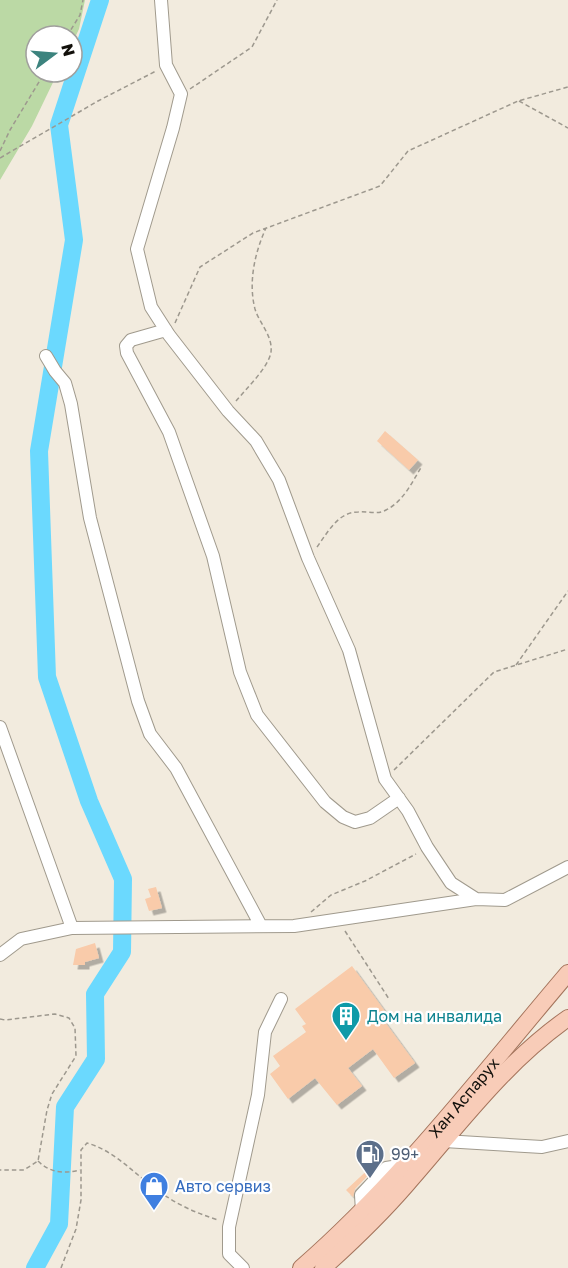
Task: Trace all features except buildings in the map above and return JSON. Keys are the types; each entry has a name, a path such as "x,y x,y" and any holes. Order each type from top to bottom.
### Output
{"main road":[{"name":"Хан Аспарух","path":"301,1268 335,1239 405,1165 568,973"},
{"name":"Хан Аспарух","path":"323,1268 376,1217 523,1053 568,1018"}],"street":[{"path":"161,0 166,65 181,94 137,249 151,306 168,333 228,411 256,441 279,480 308,558 349,650 385,779 451,883 476,899"},
{"path":"168,333 131,340 126,346 127,353 169,432 213,556 240,672 257,715 325,802 343,817 356,822 370,818 399,798"},
{"path":"46,356 65,383 71,404 90,518 138,701 150,734 176,768 261,926"},
{"path":"0,727 72,928"},
{"path":"0,955 21,939 72,928 294,926 476,899 505,900 568,867"},
{"path":"243,1268 229,1254 229,1227 258,1095 265,1032 281,999"},
{"path":"444,1141 542,1147 568,1141"}],"path":[{"path":"74,24 80,15 82,0"},
{"path":"181,94 252,47 277,0"},
{"path":"0,158 98,101 166,65"},
{"path":"0,152 10,130 38,84"},
{"path":"168,333 200,267 253,232 380,186 408,151 518,101 568,87"},
{"path":"518,101 568,128"},
{"path":"228,411 262,369 271,352 267,331 255,310 252,284 258,246 267,228"},
{"path":"308,558 336,521 344,515 384,511 401,500 422,466"},
{"path":"516,666 568,591"},
{"path":"385,779 494,672 568,649"},
{"path":"312,911 331,895 365,881 427,847"},
{"path":"340,919 349,939 389,999"},
{"path":"0,1019 55,1014 69,1018 75,1028 76,1056 52,1094 38,1161 24,1170 0,1170"},
{"path":"61,1268 76,1229 81,1200 81,1150 87,1143 96,1145 128,1165 158,1191 190,1211 229,1227"},
{"path":"38,1161 46,1168 65,1174 81,1170"}],"green space":[{"path":"0,0 85,0 80,24 24,24 24,84 52,84 32,126 0,180"}],"waterway":[{"path":"35,1268 59,1224 65,1107 96,1059 95,994 122,952 123,879 89,801 47,677 39,451 74,240 59,125 100,0"}],"place":[{"name":"Дом на инвалида","path":"346,1042"},
{"name":"99+","path":"370,1180"},
{"name":"Авто сервиз","path":"154,1212"}]}
